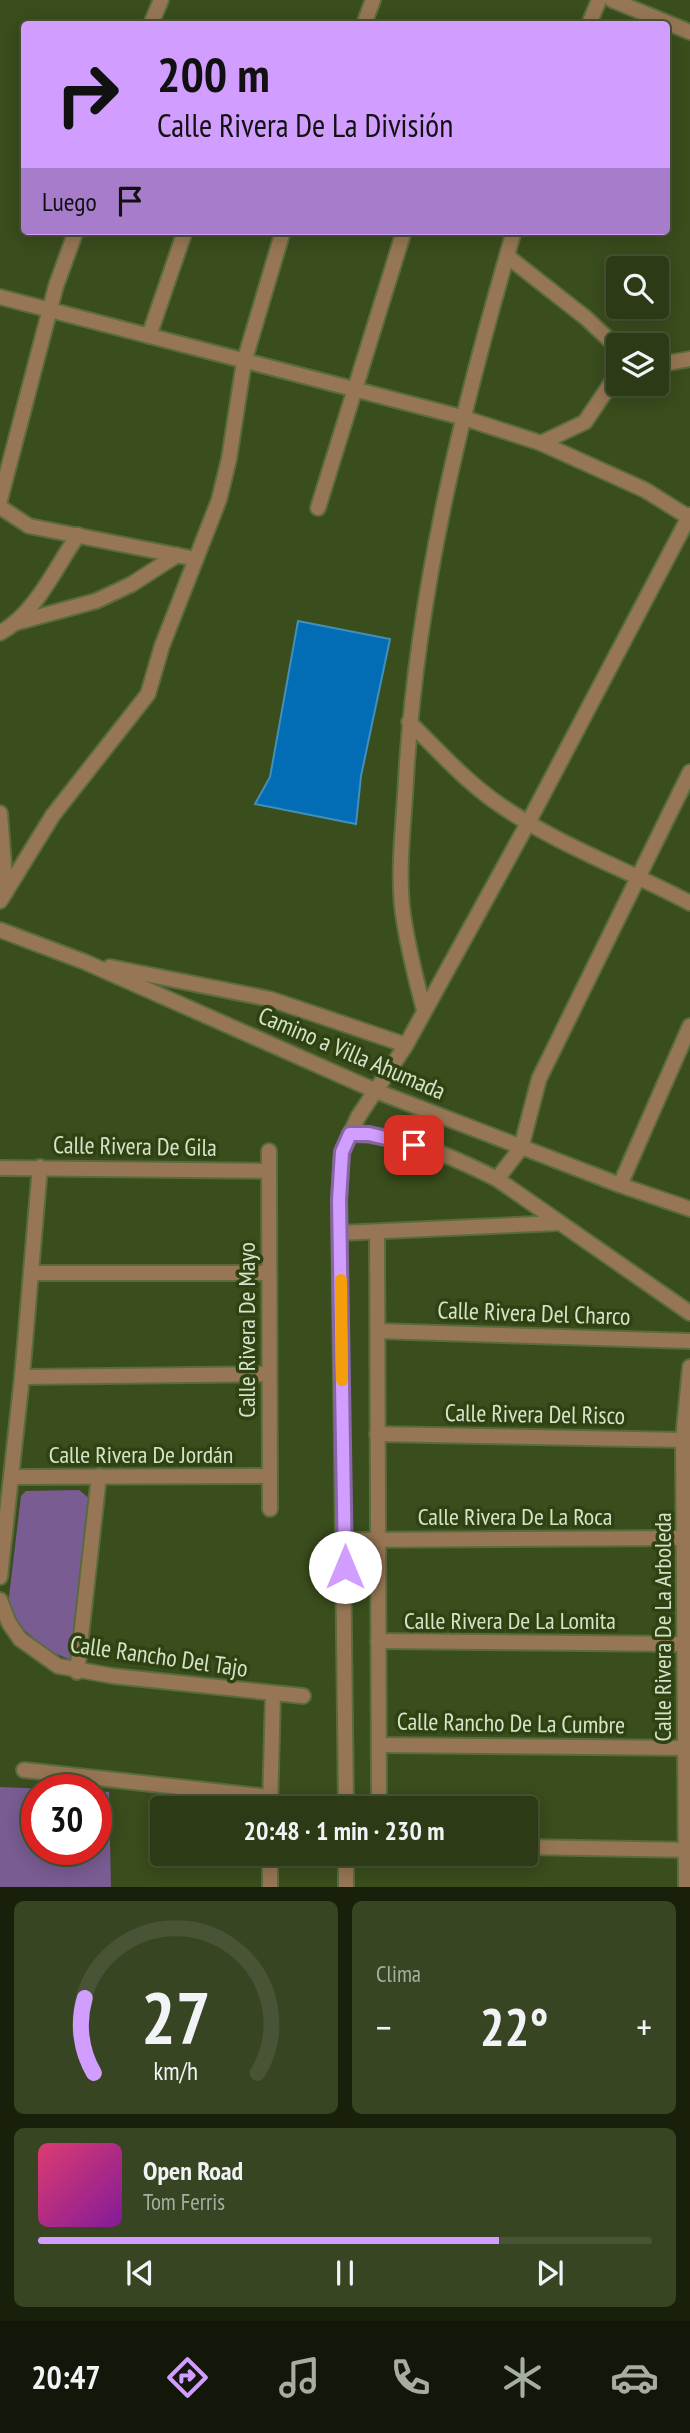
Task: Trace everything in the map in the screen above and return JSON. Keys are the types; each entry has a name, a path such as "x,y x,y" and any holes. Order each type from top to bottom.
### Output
{"street":[{"path":"152,21 160,0"},
{"path":"364,21 373,0"},
{"path":"591,21 599,0"},
{"path":"612,0 663,21"},
{"path":"670,24 690,32"},
{"path":"0,500 50,309 75,235"},
{"path":"149,336 185,235"},
{"path":"3,897 53,815 143,703 219,500 229,459 244,362 282,235"},
{"path":"318,508 403,235"},
{"path":"424,1010 402,905 401,855 409,722 424,603 461,418 513,235"},
{"path":"507,256 606,337"},
{"path":"0,297 461,418 541,443 645,490 690,517 528,823 406,1045 350,1134 342,1152 340,1233 346,1796"},
{"path":"669,363 690,359"},
{"path":"541,443 585,422 606,391"},
{"path":"0,507 29,526 196,559"},
{"path":"0,634 15,624 34,602 78,535"},
{"path":"15,624 96,601 132,584 177,555"},
{"path":"409,722 476,788 528,823 690,903"},
{"path":"497,1179 521,1148 539,1079 690,772"},
{"path":"0,813 3,897"},
{"name":"Camino a Villa Ahumada","path":"0,930 85,962 376,1091 521,1148 690,1209"},
{"path":"85,962 270,999 406,1045"},
{"path":"620,1185 690,1026"},
{"path":"350,1134 398,1140 464,1163 497,1179 690,1313"},
{"name":"Calle Rivera De Mayo","path":"269,1151 270,1508"},
{"path":"0,1577 22,1377 40,1167"},
{"name":"Calle Rivera De Gila","path":"0,1168 269,1171"},
{"path":"340,1233 559,1223"},
{"path":"377,1232 379,1796"},
{"path":"31,1273 268,1273"},
{"name":"Calle Rivera Del Charco","path":"378,1331 690,1341"},
{"name":"Calle Rivera De La Arboleda","path":"687,1887 684,1644 688,1567 685,1538 690,1367"},
{"path":"22,1377 269,1374"},
{"name":"Calle Rivera Del Risco","path":"377,1434 687,1442"},
{"path":"78,1672 99,1476"},
{"name":"Calle Rivera De Jordán","path":"12,1478 270,1476"},
{"name":"Calle Rivera De La Roca","path":"345,1540 685,1538"},
{"name":"Calle Rancho Del Tajo","path":"0,1600 9,1623 20,1639 58,1666 78,1672 303,1696"},
{"name":"Calle Rivera De La Lomita","path":"377,1641 684,1644"},
{"path":"270,1796 273,1694"},
{"name":"Calle Rancho De La Cumbre","path":"379,1745 687,1748"},
{"path":"24,1770 218,1796"},
{"path":"538,1846 688,1850"},
{"path":"270,1866 270,1887"},
{"path":"346,1866 346,1887"}],"shaded area":[{"path":"79,1490 90,1499 71,1660 47,1650 22,1628 8,1605 21,1496 26,1491"},
{"path":"0,1787 21,1788 21,1865 111,1865 111,1887 0,1887"}],"water":[{"path":"298,621 390,639 361,776 356,824 255,804 270,777"}],"slow traffic":[{"path":"341,1280 342,1380"}],"route":[{"path":"345,1567 339,1200 342,1152 350,1134 369,1134 414,1145"}]}
